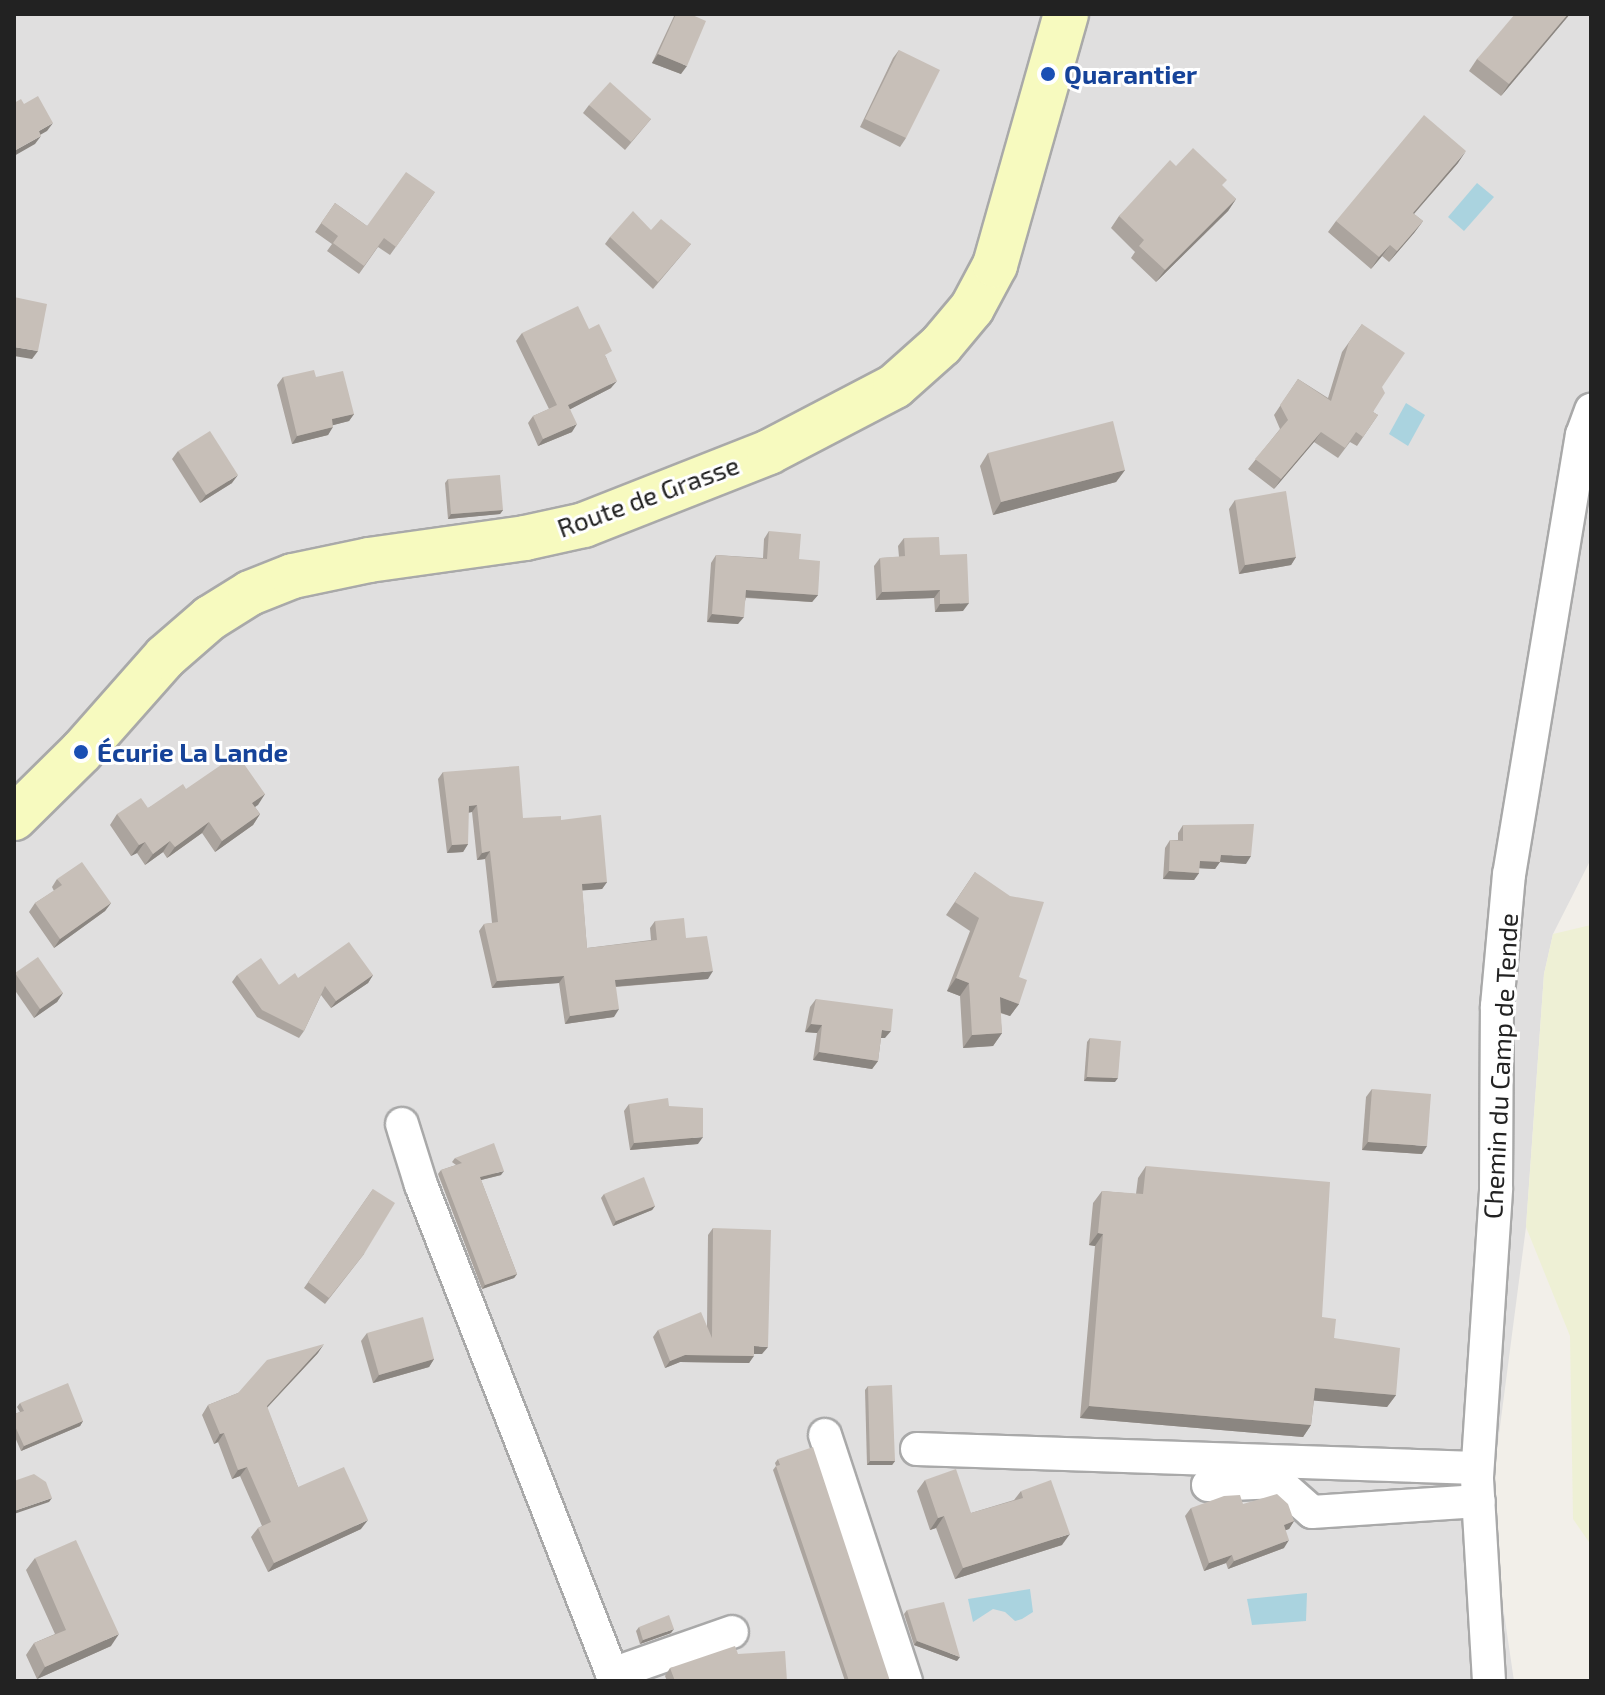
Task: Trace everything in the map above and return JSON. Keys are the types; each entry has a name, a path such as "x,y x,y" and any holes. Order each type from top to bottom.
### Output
{"street":[{"name":"Route de Grasse","path":"14,818 81,752 165,657 210,618 250,593 293,576 341,565 525,538 584,525 769,452 895,386 941,345 972,308 995,265 1066,14"},
{"name":"Chemin du Camp de Tende","path":"1489,1681 1484,1637 1477,1468 1496,1188 1497,1006 1509,875 1582,435 1591,410"},
{"path":"402,1124 421,1185 614,1678 732,1632"},
{"path":"825,1435 906,1681"},
{"path":"917,1449 1477,1468"},
{"path":"1208,1485 1278,1482 1312,1512 1479,1501"}],"shaded area":[{"path":"14,14 1591,14 1591,859 1553,934 1544,974 1526,1227 1489,1511 1514,1681 14,1681"}],"green space":[{"path":"1591,925 1591,1545 1573,1519 1570,1336 1526,1227 1544,974 1553,934"}],"water":[{"path":"1477,183 1494,197 1464,231 1448,217"},
{"path":"1406,403 1425,415 1408,446 1389,434"},
{"path":"1030,1589 1033,1612 1022,1619 1015,1621 1005,1612 993,1609 973,1622 968,1599"},
{"path":"1307,1593 1306,1621 1252,1625 1247,1599"}],"building":[{"path":"676,14 690,14 706,21 687,66 658,54"},
{"path":"1515,14 1568,14 1509,84 1477,59"},
{"path":"899,50 940,70 906,138 865,119"},
{"path":"610,82 651,119 631,142 589,105"},
{"path":"38,96 53,123 39,131 41,136 14,151 14,103 21,99 24,104"},
{"path":"1424,115 1466,151 1413,213 1423,221 1397,251 1390,245 1379,257 1336,221"},
{"path":"1193,148 1227,180 1222,185 1236,199 1165,270 1139,246 1144,240 1119,216 1170,160 1176,166"},
{"path":"406,172 435,192 396,247 384,238 364,266 333,243 338,236 321,223 335,203 367,226"},
{"path":"633,211 651,230 661,219 691,244 658,282 610,237"},
{"path":"14,297 47,304 38,351 14,347"},
{"path":"578,306 589,329 599,324 612,351 605,355 617,381 568,405 577,424 543,439 533,416 557,405 522,333"},
{"path":"1362,324 1405,353 1382,387 1385,393 1373,412 1378,415 1363,437 1356,432 1345,448 1321,432 1281,479 1255,459 1288,420 1280,405 1298,379 1331,401 1349,342"},
{"path":"314,370 316,377 343,371 354,414 332,419 333,427 297,436 283,377"},
{"path":"1113,421 1125,470 1001,502 988,453"},
{"path":"210,431 238,475 206,495 178,451"},
{"path":"500,475 503,510 451,514 448,479"},
{"path":"1286,491 1296,557 1245,565 1235,500"},
{"path":"769,531 801,534 799,559 820,561 818,595 746,590 744,617 712,614 716,555 767,559"},
{"path":"939,537 940,555 967,554 969,603 940,604 940,590 882,592 880,558 905,556 904,538"},
{"path":"237,754 265,794 252,803 260,814 222,841 209,822 175,847 170,841 153,854 145,842 139,845 117,814 141,798 148,808 183,784 186,789"},
{"path":"519,766 523,818 561,816 561,820 601,815 607,882 582,884 587,948 657,940 655,921 684,918 686,938 707,936 713,971 615,980 619,1009 570,1016 564,976 497,981 484,924 498,922 490,851 482,853 477,805 469,806 468,844 452,845 443,772"},
{"path":"1254,824 1251,856 1221,855 1220,862 1200,861 1199,873 1169,871 1170,840 1183,841 1183,825"},
{"path":"82,862 111,903 60,939 35,903 62,885 57,879"},
{"path":"975,872 1010,896 1044,902 1019,977 1027,980 1019,1004 1000,997 1002,1033 972,1035 969,983 956,978 979,918 955,902"},
{"path":"349,942 373,975 336,1001 325,986 304,1031 262,1010 237,975 261,958 279,985 295,973 298,978"},
{"path":"38,957 63,993 40,1009 15,973"},
{"path":"816,999 893,1009 891,1031 882,1030 878,1061 819,1052 822,1025 811,1024"},
{"path":"1090,1038 1121,1041 1118,1078 1087,1077"},
{"path":"1372,1089 1431,1094 1427,1146 1368,1142"},
{"path":"668,1098 669,1106 703,1108 703,1137 634,1143 629,1104"},
{"path":"494,1143 504,1171 480,1177 517,1274 485,1285 441,1170 462,1163 455,1158"},
{"path":"1146,1166 1330,1182 1322,1317 1336,1319 1334,1338 1400,1348 1396,1395 1315,1388 1311,1425 1089,1406 1103,1234 1098,1233 1102,1191 1143,1194"},
{"path":"644,1177 655,1206 616,1221 604,1194"},
{"path":"373,1189 395,1203 364,1254 329,1298 308,1282"},
{"path":"713,1228 771,1230 768,1347 754,1346 754,1356 685,1355 670,1361 658,1330 701,1312 712,1338"},
{"path":"423,1317 434,1359 379,1375 367,1333"},
{"path":"324,1344 267,1406 298,1487 344,1467 368,1520 274,1563 258,1528 271,1522 247,1467 238,1470 224,1433 220,1434 208,1405 238,1393 267,1360"},
{"path":"68,1383 83,1421 24,1446 14,1424 14,1414 24,1411 20,1403"},
{"path":"892,1385 895,1461 870,1461 868,1386"},
{"path":"813,1447 890,1681 849,1681 776,1466 780,1465 778,1459"},
{"path":"956,1469 971,1513 1023,1498 1021,1491 1051,1480 1070,1534 963,1568 944,1516 938,1518 925,1480"},
{"path":"34,1474 46,1482 52,1498 14,1511 14,1481"},
{"path":"1277,1494 1288,1504 1294,1521 1284,1525 1289,1540 1234,1561 1232,1555 1209,1563 1191,1508 1224,1496 1240,1495 1243,1504"},
{"path":"76,1540 119,1634 45,1667 34,1643 66,1630 35,1558"},
{"path":"944,1602 960,1657 917,1641 907,1610"},
{"path":"669,1615 674,1629 643,1640 639,1627"},
{"path":"735,1646 738,1654 785,1651 787,1681 675,1681 670,1668"}],"place":[{"name":"Quarantier","path":"1048,74"},
{"name":"Écurie La Lande","path":"81,752"}]}
